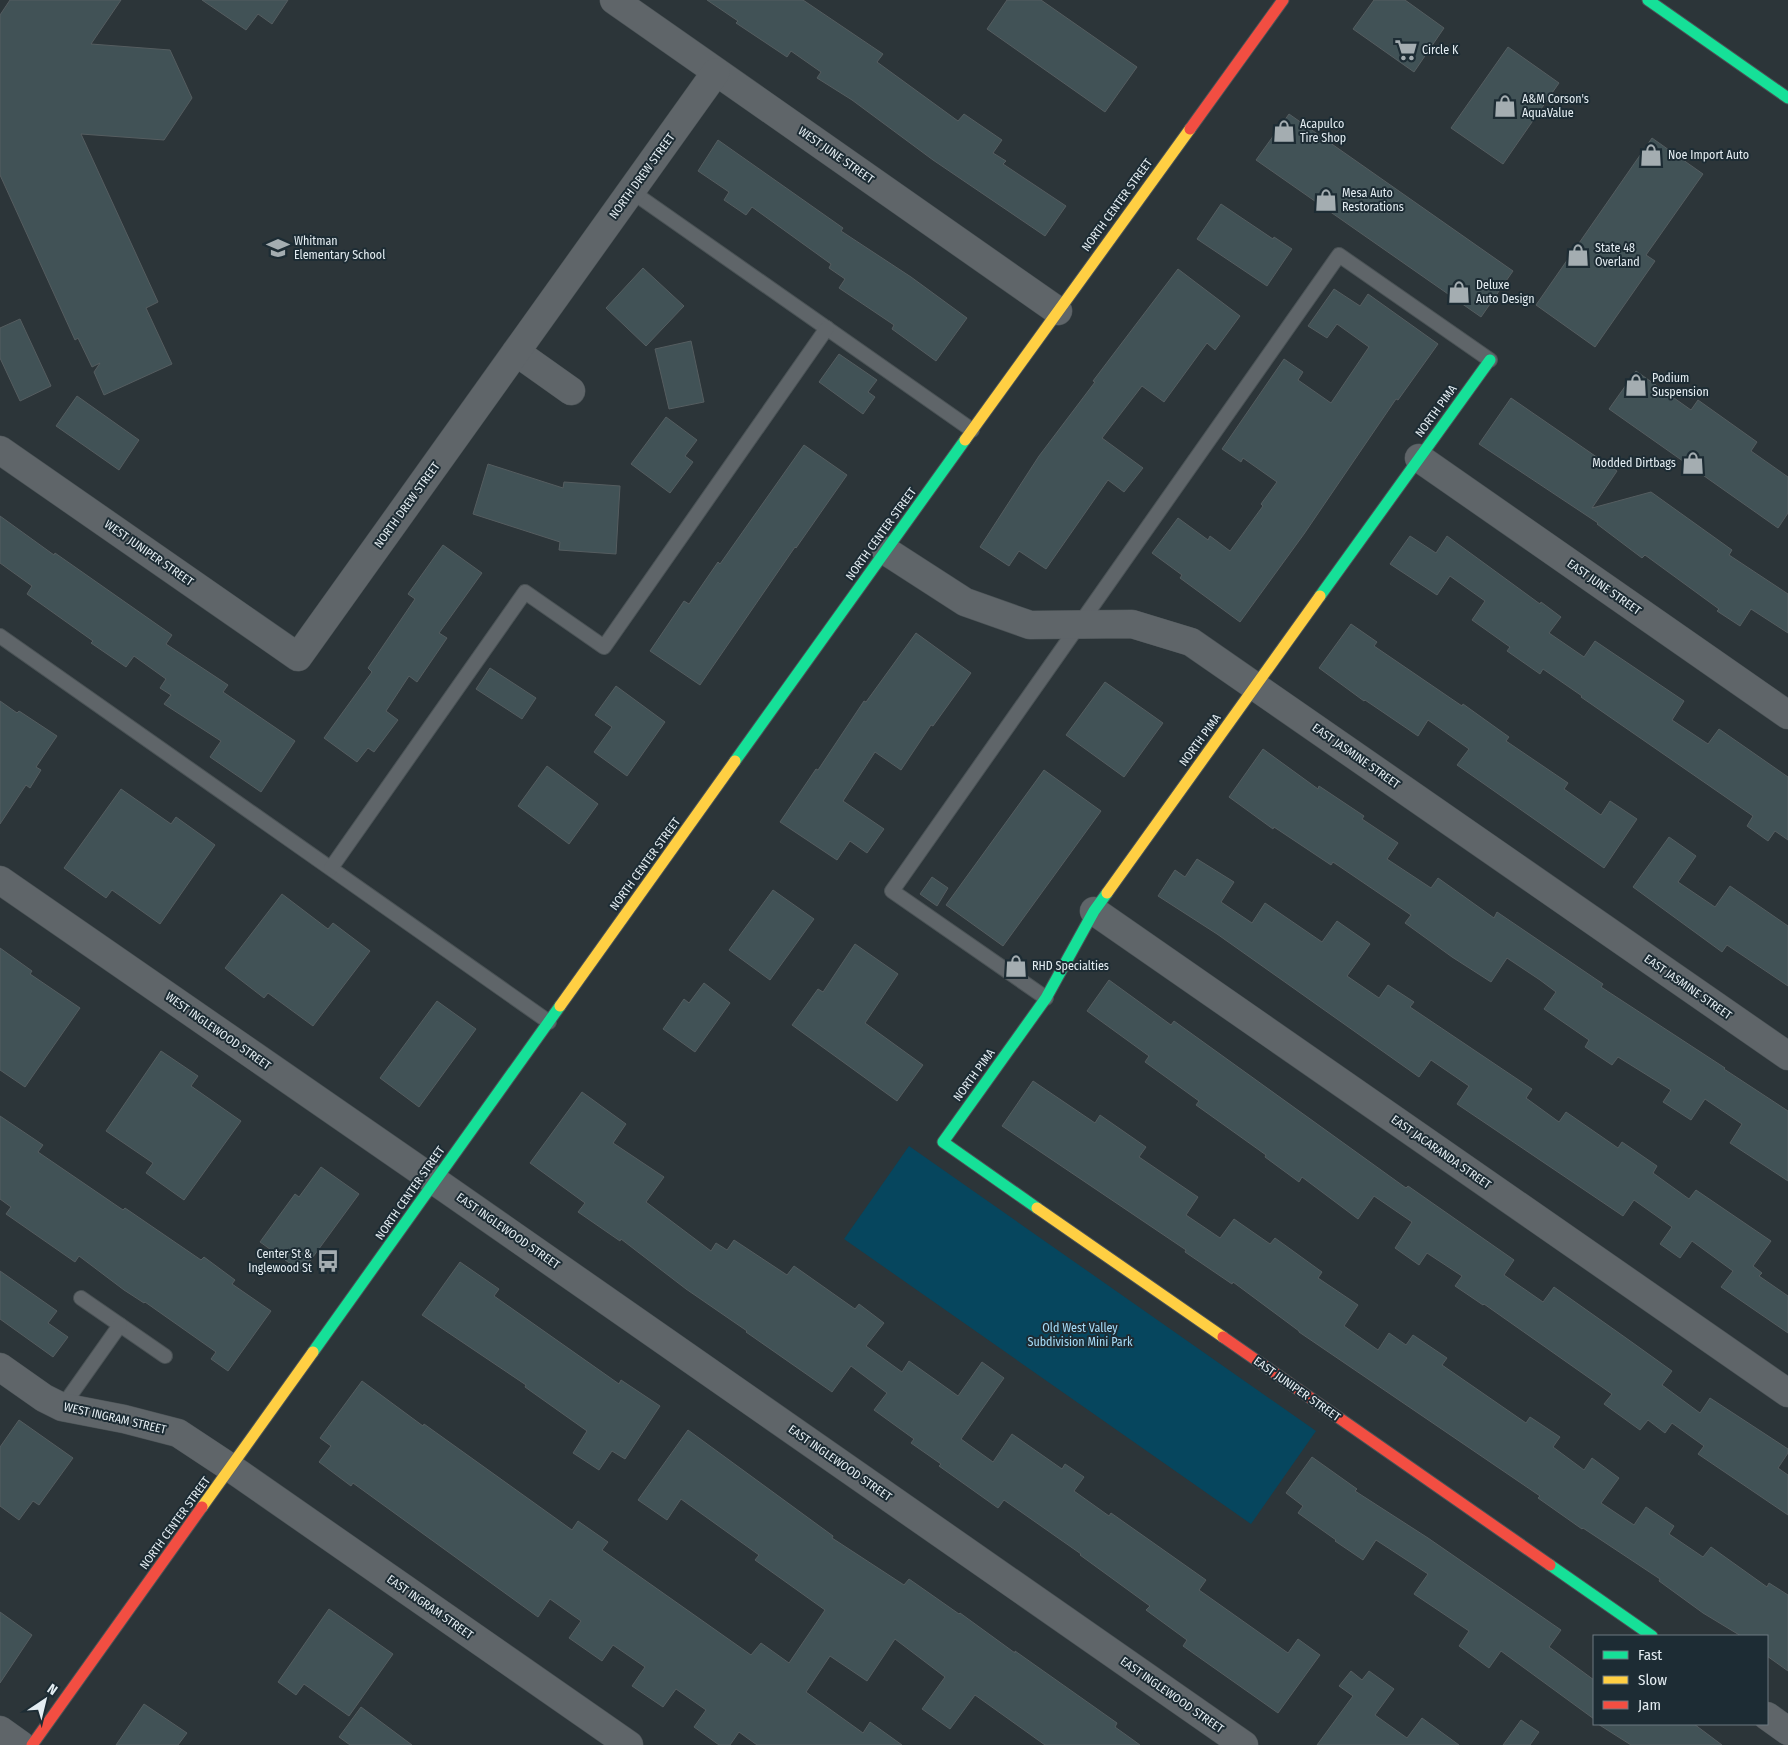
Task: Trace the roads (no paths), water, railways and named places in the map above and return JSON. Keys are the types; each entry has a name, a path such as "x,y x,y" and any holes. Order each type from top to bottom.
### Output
{"street":[{"name":"WEST JUNE STREET","path":"614,0 1058,311"},
{"name":"NORTH CENTER STREET","path":"32,1745 972,430 1283,0"},
{"path":"1648,0 1788,98"},
{"name":"NORTH DREW STREET","path":"298,657 716,72"},
{"path":"516,352 571,391"},
{"name":"NORTH PIMA","path":"943,1142 1046,998 1094,911 1490,360"},
{"name":"WEST JUNIPER STREET","path":"0,450 298,657"},
{"name":"EAST JUNE STREET","path":"1419,458 1788,715"},
{"name":"EAST JASMINE STREET","path":"886,551 965,602 1030,625 1132,624 1191,642 1788,1056"},
{"name":"WEST INGLEWOOD STREET","path":"0,880 436,1181"},
{"name":"EAST JACARANDA STREET","path":"1094,911 1788,1394"},
{"name":"EAST JUNIPER STREET","path":"943,1142 1651,1635"},
{"name":"EAST INGLEWOOD STREET","path":"436,1181 1244,1745"},
{"name":"WEST INGRAM STREET","path":"0,1367 44,1398 62,1407 124,1419 178,1433 231,1468"},
{"name":"EAST INGRAM STREET","path":"231,1468 629,1745"},
{"path":"1768,1717 1788,1731"},
{"path":"0,1730 21,1745"}],"lane":[{"path":"631,191 972,430"},
{"path":"1046,998 892,891 1339,255 1490,360"},
{"path":"331,868 525,592 604,647 827,328"},
{"path":"0,636 549,1022"},
{"path":"81,1298 165,1356"},
{"path":"62,1407 120,1325"}],"place":[{"name":"Circle K","path":"1406,50"},
{"name":"A&M Corson's AquaValue","path":"1505,106"},
{"name":"Acapulco Tire Shop","path":"1284,131"},
{"name":"Noe Import Auto","path":"1651,155"},
{"name":"Mesa Auto Restorations","path":"1326,200"},
{"name":"Whitman Elementary School","path":"278,248"},
{"name":"State 48 Overland","path":"1578,255"},
{"name":"Deluxe Auto Design","path":"1459,292"},
{"name":"Podium Suspension","path":"1636,385"},
{"name":"Modded Dirtbags","path":"1693,463"},
{"name":"RHD Specialties","path":"1016,966"},
{"name":"Center St & Inglewood St","path":"328,1261"}],"park label":[{"name":"Old West Valley Subdivision Mini Park","path":"1080,1335"}]}
